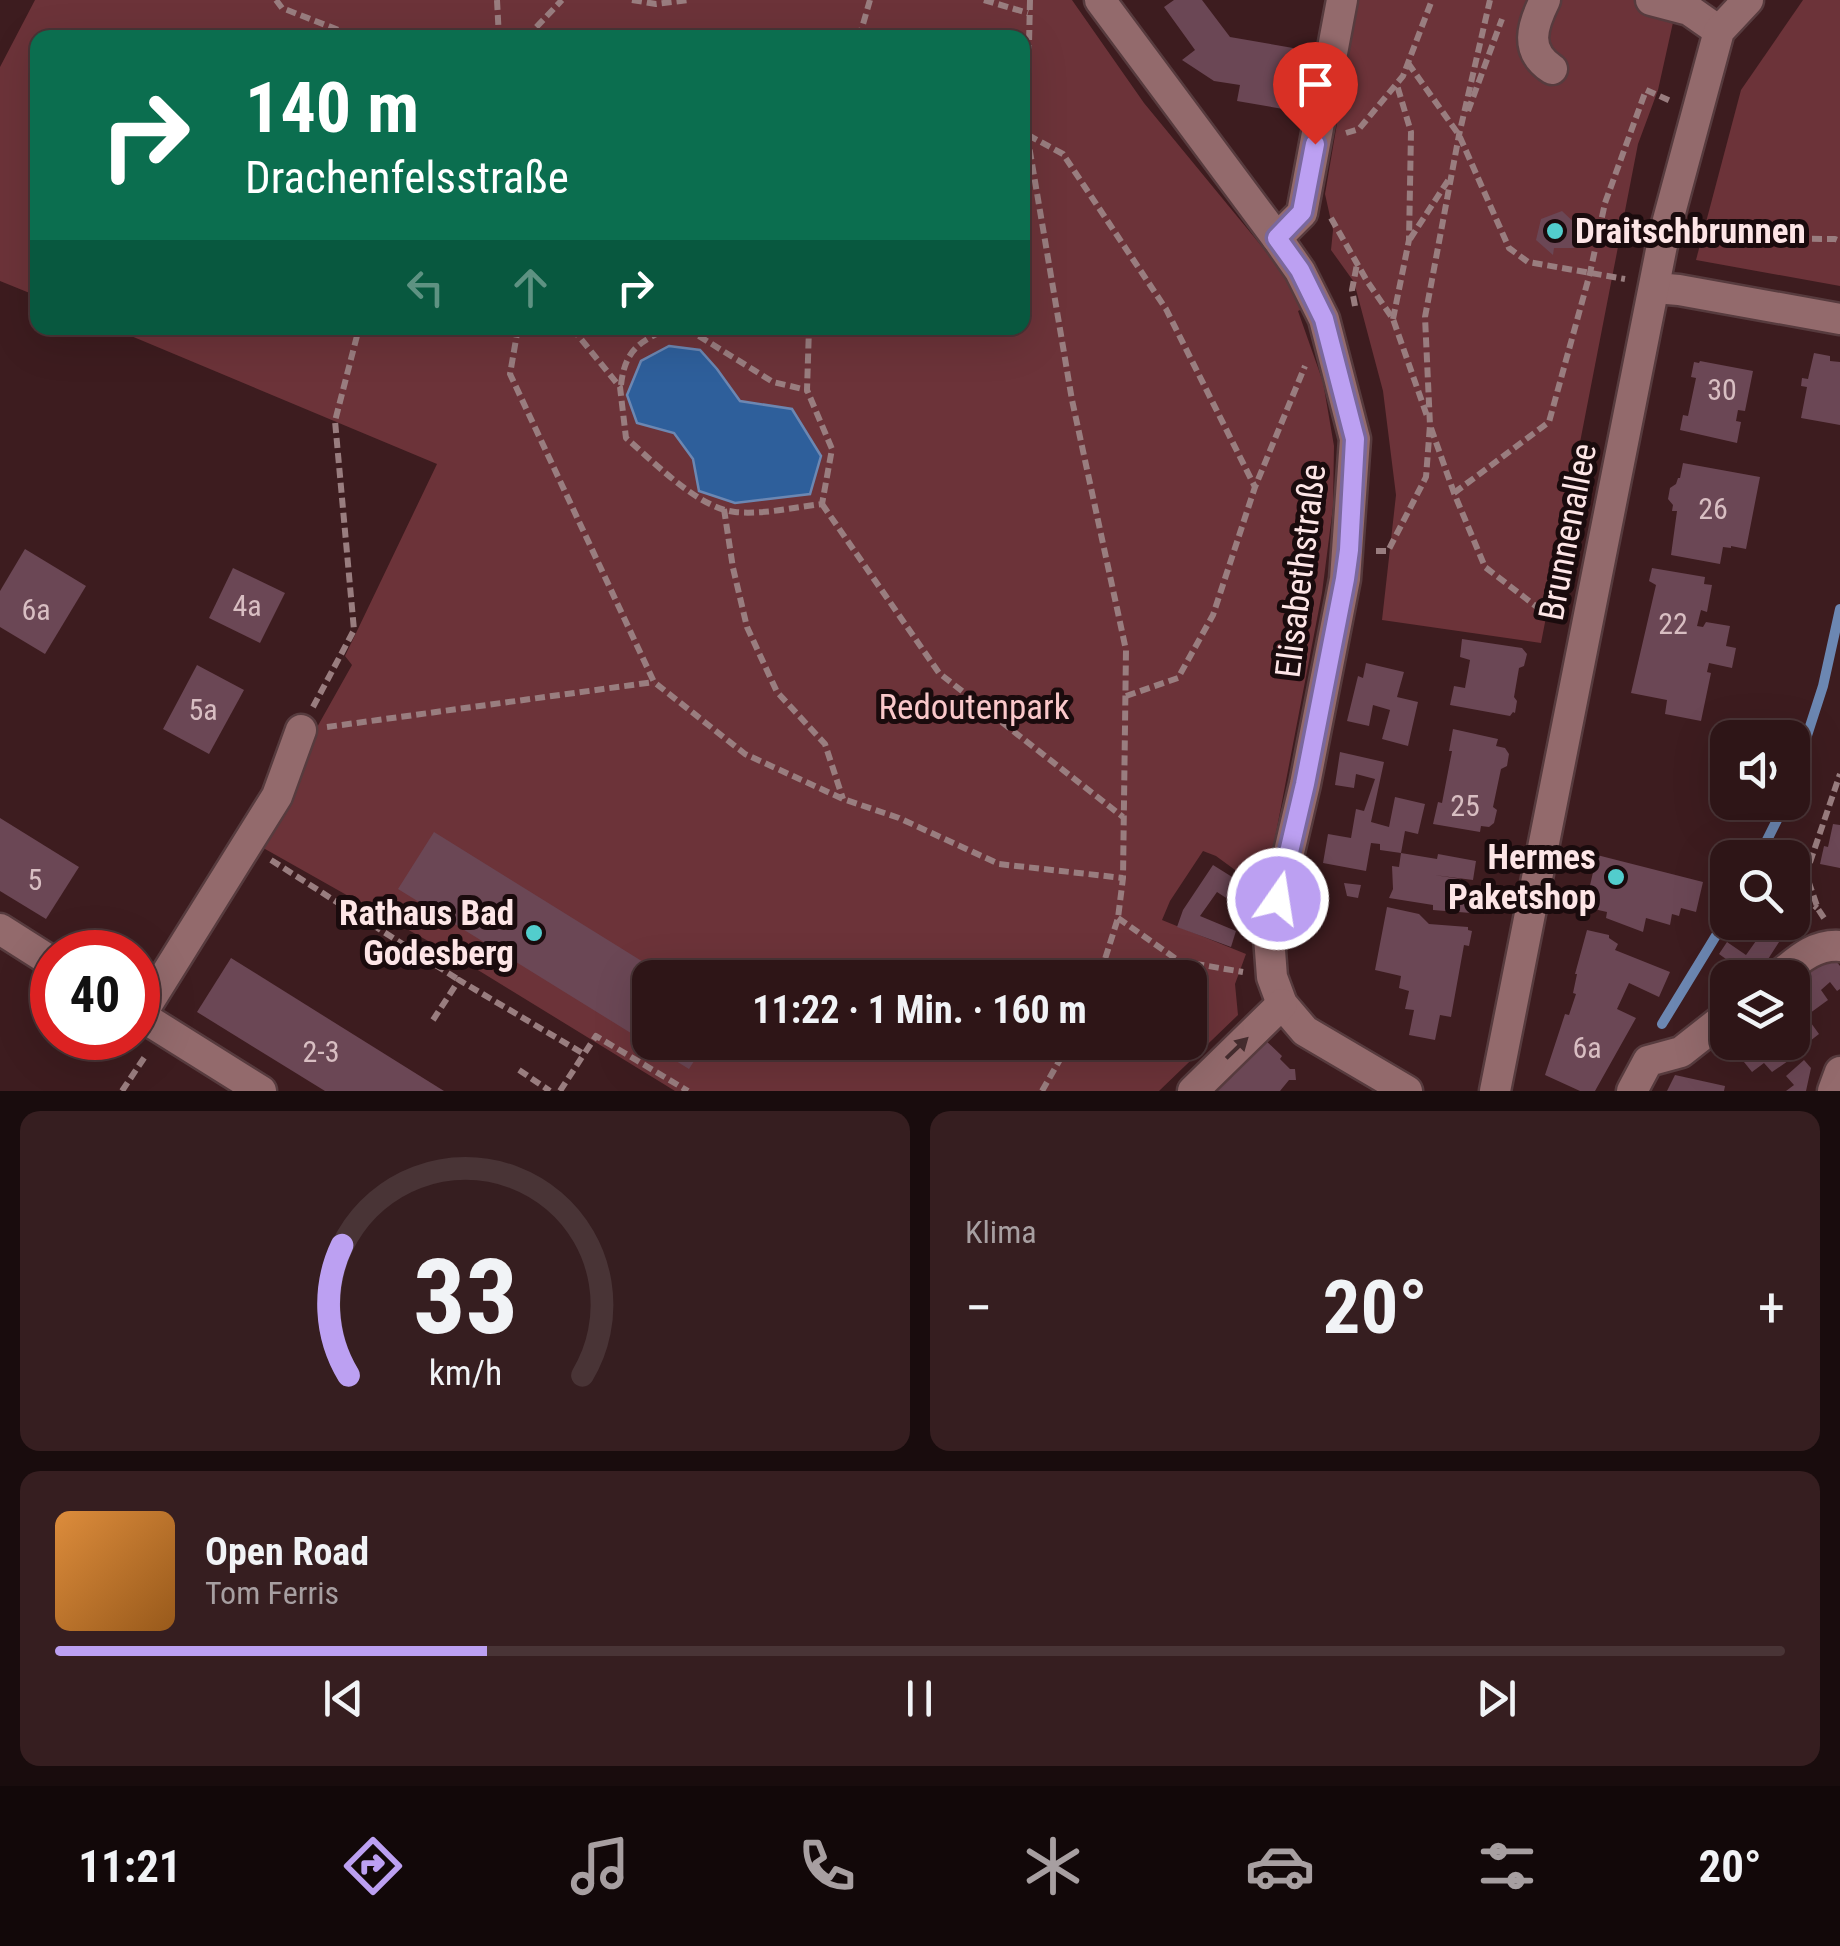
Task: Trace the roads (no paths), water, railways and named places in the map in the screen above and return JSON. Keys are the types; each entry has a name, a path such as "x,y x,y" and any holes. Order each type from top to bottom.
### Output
{"street":[{"name":"Elisabethstraße","path":"1100,0 1300,270 1324,319 1355,439 1349,550 1305,784 1270,937 1277,991"},
{"path":"1277,238 1302,212 1342,0"},
{"path":"1545,0 1533,34 1534,50 1541,62 1552,69"},
{"path":"1651,0 1689,10 1720,31"},
{"name":"Brunnenallee","path":"1495,1091 1664,235 1720,31 1748,0"},
{"path":"1655,288 1840,320"},
{"path":"160,997 277,796 301,730"},
{"path":"0,929 30,948"},
{"path":"1798,960 1811,950 1827,945 1834,936"},
{"path":"1193,1091 1277,991 1305,1031 1407,1091"},
{"path":"160,1028 261,1091"},
{"path":"1632,1091 1648,1061 1680,1052 1710,1029"},
{"path":"1834,1091 1840,1072"}],"water":[{"path":"669,346 700,350 740,401 792,409 821,456 810,494 735,503 699,491 693,459 674,433 637,423 627,395 641,361"}],"waterway":[{"path":"1810,726 1840,609"},
{"path":"1767,840 1777,820"},
{"path":"1662,1024 1713,940"}],"place":[{"name":"Draitschbrunnen","path":"1555,231"},
{"name":"Hermes Paketshop","path":"1616,877"},
{"name":"Rathaus Bad Godesberg","path":"534,933"}],"park label":[{"name":"Redoutenpark","path":"974,707"}]}
